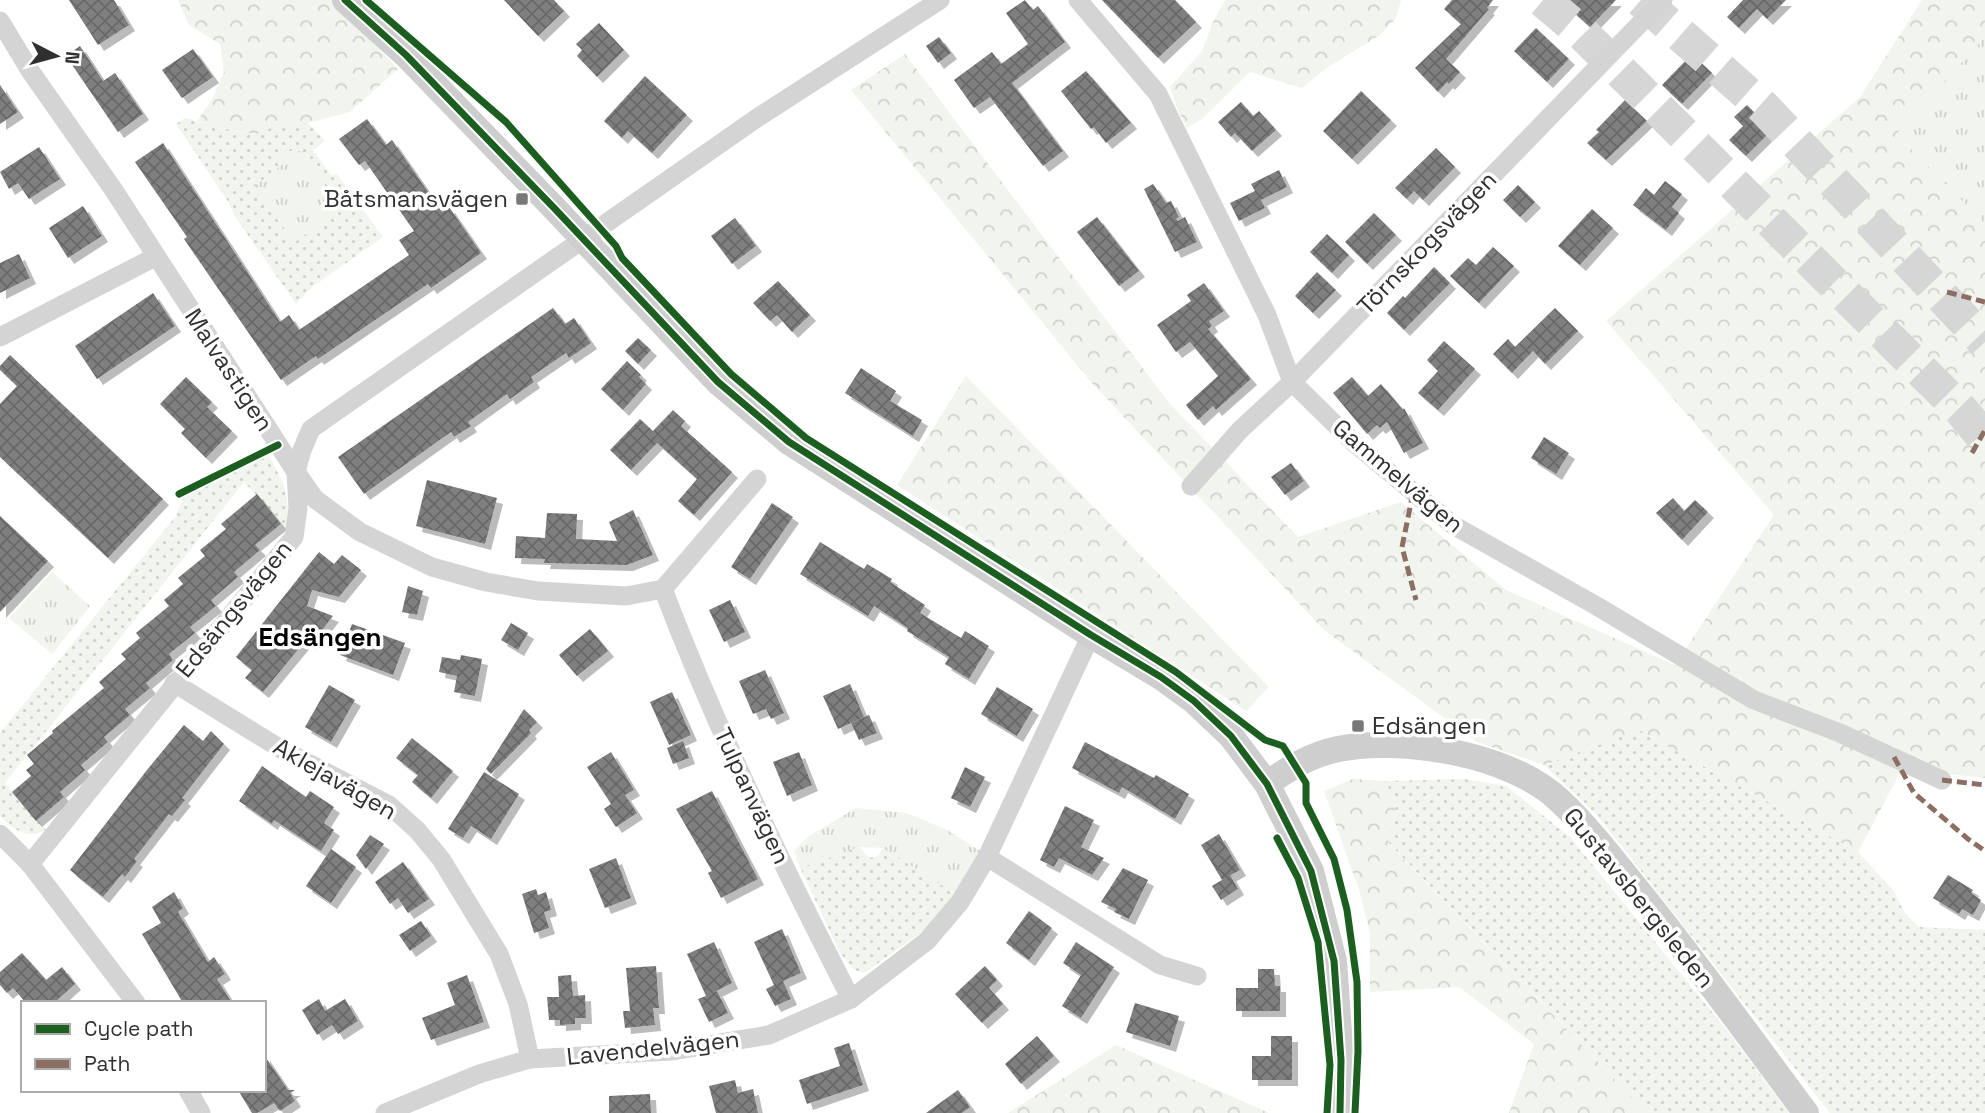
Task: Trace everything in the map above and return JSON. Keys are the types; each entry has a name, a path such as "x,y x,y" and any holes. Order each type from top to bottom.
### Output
{"street":[{"path":"345,0 406,55 718,382 789,442 1161,677 1194,701 1231,736 1267,784 1311,872 1334,961 1341,1060 1340,1113"},
{"path":"583,240 599,226 757,118 940,0"},
{"name":"Gammelvägen","path":"1078,0 1158,94 1267,315 1292,382 1353,442 1453,525 1595,605 1754,700 1840,733 1942,780"},
{"name":"Törnskogsvägen","path":"1191,486 1240,430 1292,382 1663,0"},
{"name":"Malvastigen","path":"0,21 31,72 113,189 315,499 360,532 432,567 486,582 538,591 626,596 663,589"},
{"name":"Edsängsvägen","path":"30,864 294,537 298,508 296,472 312,429 583,240"},
{"path":"0,337 155,257"},
{"path":"663,589 757,479"},
{"name":"Tulpanvägen","path":"663,589 695,674 758,813 851,999"},
{"name":"Lavendelvägen","path":"385,1113 479,1074 530,1059 671,1051 769,1035 851,999 927,941 960,902 986,857 1091,635"},
{"name":"Aklejavägen","path":"174,683 281,749 390,805 417,830 441,859 499,954 518,1004 530,1059"},
{"name":"Gustavsbergsleden","path":"1267,784 1295,763 1337,749 1379,745 1424,747 1459,753 1516,771 1558,798 1616,864 1670,930 1806,1113"},
{"path":"0,834 30,864 134,1001"},
{"path":"986,857 1160,965 1197,976"},
{"path":"189,1092 201,1113"}],"green space":[{"path":"178,0 333,0 398,69 350,112 308,123 277,125 257,134 197,121 211,101 224,72 220,44 189,25"},
{"path":"1225,0 1401,0 1396,18 1380,35 1328,67 1302,88 1250,72 1202,119 1187,128 1170,87 1202,51"},
{"path":"1922,0 1985,0 1985,778 1902,769 1858,852 1639,730 1544,765 1477,742 1324,630 1092,383 851,90 905,54 1169,403 1298,537 1401,502 1506,590 1675,665 1774,515 1606,321 1860,97"},
{"path":"1985,37 1985,224 1896,134"},
{"path":"185,118 238,132 257,134 277,125 308,123 325,141 313,150 332,176 336,173 383,237 312,287 296,304 234,215 229,203 176,124"},
{"path":"289,151 302,151 340,208 294,243 255,186 283,164 279,158"},
{"path":"966,376 1269,687 1246,711 897,485"},
{"path":"267,452 284,488 288,504 287,528 244,482 5,783 46,830 27,834 10,826 0,816 0,733 176,516 186,491"},
{"path":"52,572 90,606 52,654 9,618"},
{"path":"1639,730 1858,852 1894,891 1904,912 1919,927 1985,930 1985,1113 1830,1113 1598,816 1544,765"},
{"path":"1353,779 1386,781 1395,807 1388,843 1647,1113 1509,1113 1534,1044 1459,987 1370,992 1370,934 1360,893 1324,791"},
{"path":"1464,779 1506,786 1570,837 1725,1028 1789,1113 1647,1113 1388,842 1395,807 1386,781"},
{"path":"856,808 907,813 947,830 982,852 957,895 883,848 859,847 800,868 794,850 809,836"},
{"path":"859,847 871,857 877,857 883,848 890,851 957,895 932,925 864,973 854,970 840,953 800,868"},
{"path":"1116,1045 1269,1113 1008,1113"}],"building":[{"path":"69,0 114,0 129,25 98,45"},
{"path":"504,0 554,0 564,11 538,36"},
{"path":"1025,0 1033,10 1038,6 1065,42 1012,83 1063,151 1043,166 990,97 974,108 954,80 992,52 1001,64 1028,44 1006,13"},
{"path":"1102,0 1175,0 1196,22 1158,58"},
{"path":"1452,0 1493,0 1487,8 1489,9 1446,59 1460,72 1438,92 1415,68 1461,24 1444,9"},
{"path":"1560,0 1616,0 1590,27"},
{"path":"1743,0 1786,0 1767,19 1757,9 1739,28 1727,17"},
{"path":"599,23 624,50 597,77 577,56 582,50 576,44"},
{"path":"1536,28 1569,59 1547,82 1514,51"},
{"path":"939,37 951,53 938,63 926,46"},
{"path":"80,46 103,81 115,73 143,114 118,132 66,56"},
{"path":"193,49 213,77 182,98 162,70"},
{"path":"1692,54 1712,73 1682,104 1662,85"},
{"path":"1086,71 1131,123 1106,143 1094,127 1091,129 1061,91"},
{"path":"645,76 687,115 652,153 628,131 622,138 604,121"},
{"path":"0,85 18,112 0,124"},
{"path":"1361,91 1391,120 1352,159 1323,131"},
{"path":"1625,100 1647,121 1606,160 1587,143"},
{"path":"1241,102 1253,116 1259,111 1276,130 1252,151 1235,133 1231,137 1218,122"},
{"path":"1747,105 1772,130 1746,156 1729,140 1743,126 1734,117"},
{"path":"367,119 386,145 392,140 442,212 449,207 481,253 431,288 428,284 318,359 316,356 281,380 184,239 187,237 135,162 163,143 280,322 289,315 299,330 409,255 399,240 414,231 365,161 359,165 339,139"},
{"path":"39,147 60,179 29,199 18,183 9,189 0,172"},
{"path":"1436,148 1455,167 1423,200 1414,191 1407,199 1395,188"},
{"path":"1279,170 1287,187 1261,200 1265,208 1239,221 1230,203 1255,191 1251,184"},
{"path":"1665,181 1682,194 1672,207 1679,213 1666,230 1633,205 1646,188 1654,195"},
{"path":"1153,184 1166,203 1171,201 1179,217 1176,219 1178,221 1185,217 1197,242 1175,252 1144,189"},
{"path":"1518,185 1535,202 1520,217 1503,200"},
{"path":"83,206 102,236 68,258 49,228"},
{"path":"1592,209 1613,228 1580,265 1558,246"},
{"path":"1374,213 1396,235 1367,264 1345,242"},
{"path":"1097,217 1139,271 1119,286 1077,232"},
{"path":"735,218 756,246 732,264 711,236"},
{"path":"1327,234 1349,255 1332,273 1310,252"},
{"path":"1493,247 1514,266 1479,303 1450,276 1468,258 1476,265"},
{"path":"19,254 30,278 0,293 0,263"},
{"path":"1434,267 1450,283 1404,330 1387,313"},
{"path":"1317,272 1336,290 1313,313 1295,296"},
{"path":"778,281 810,315 792,332 777,315 770,321 753,303"},
{"path":"1204,283 1224,311 1209,321 1212,326 1208,329 1251,379 1216,410 1213,406 1198,420 1186,405 1218,376 1190,342 1176,352 1157,325 1191,301 1187,295"},
{"path":"153,293 175,326 97,379 75,346"},
{"path":"553,308 565,324 574,318 591,343 569,358 566,353 531,377 534,382 510,399 507,394 468,422 471,426 454,437 451,432 364,494 338,457"},
{"path":"1555,308 1578,331 1545,364 1533,351 1512,373 1493,354 1508,339 1515,347"},
{"path":"638,338 651,350 638,364 625,351"},
{"path":"1444,341 1475,369 1438,410 1418,393 1438,371 1427,360"},
{"path":"10,355 163,499 108,558 0,457 0,404 17,386 0,370 0,366"},
{"path":"627,361 646,384 623,410 601,389"},
{"path":"861,368 896,391 890,401 922,420 913,436 845,393"},
{"path":"186,377 212,402 207,407 232,431 206,458 181,433 185,429 160,404"},
{"path":"1352,377 1368,396 1381,384 1403,410 1404,408 1423,443 1404,453 1387,422 1380,428 1377,425 1367,434 1333,393"},
{"path":"673,410 685,421 681,426 732,472 694,515 678,501 697,479 657,443 631,470 610,450 640,419 653,431"},
{"path":"1544,437 1569,453 1556,474 1531,458"},
{"path":"1291,463 1304,481 1285,495 1271,477"},
{"path":"427,480 497,498 485,544 416,526"},
{"path":"257,494 281,524 255,545 260,550 234,572 238,577 211,600 216,606 190,627 195,633 169,654 173,660 146,683 150,688 125,709 130,715 104,737 108,742 81,765 85,770 60,792 64,797 36,821 12,792 31,776 26,770 34,764 27,755 104,688 99,682 126,659 121,654 140,638 136,633 169,606 164,600 183,584 178,578 205,556 200,550 226,529 221,524"},
{"path":"1673,498 1684,511 1695,500 1708,512 1682,540 1656,513"},
{"path":"772,503 793,517 750,579 731,567"},
{"path":"633,510 653,555 627,565 544,563 545,559 515,558 516,536 545,538 547,513 577,514 576,539 617,541 609,522"},
{"path":"0,516 48,561 0,612"},
{"path":"820,542 864,569 867,564 892,579 890,582 925,605 920,613 961,638 965,631 989,646 969,679 945,664 949,657 907,631 908,628 874,606 868,616 800,574"},
{"path":"319,552 334,564 342,555 361,570 339,597 312,590 307,606 333,616 311,644 306,640 263,692 245,678 252,670 236,657"},
{"path":"408,586 423,591 417,615 402,612"},
{"path":"730,600 745,632 724,642 709,610"},
{"path":"511,623 528,633 518,650 501,640"},
{"path":"352,624 405,643 393,675 340,655"},
{"path":"590,629 608,651 577,676 559,655"},
{"path":"461,655 482,659 475,696 454,692 457,676 439,672 442,657 460,660"},
{"path":"765,670 784,713 771,719 766,709 753,714 739,681"},
{"path":"850,684 864,717 838,729 823,696"},
{"path":"329,685 355,700 331,742 305,727"},
{"path":"997,687 1033,709 1017,736 981,714"},
{"path":"672,692 691,735 669,745 650,702"},
{"path":"524,709 537,722 529,730 531,733 491,774 486,769"},
{"path":"869,715 877,733 859,740 851,723"},
{"path":"184,725 203,741 211,731 224,744 182,798 185,800 172,816 169,814 134,859 137,861 125,877 122,874 103,897 70,870"},
{"path":"412,738 453,771 431,798 412,782 418,775 396,758"},
{"path":"683,741 689,758 673,764 667,748"},
{"path":"1085,742 1154,778 1156,775 1189,794 1175,819 1122,787 1119,793 1072,768"},
{"path":"611,752 634,790 625,795 637,813 616,827 604,809 611,804 587,767"},
{"path":"799,752 812,785 787,796 773,762"},
{"path":"262,766 306,797 310,791 334,807 324,823 334,830 321,851 274,820 272,824 239,801"},
{"path":"965,767 985,777 970,807 951,798"},
{"path":"484,772 519,794 491,839 471,826 463,838 448,829"},
{"path":"712,791 758,879 721,898 708,873 712,871 676,809"},
{"path":"1065,806 1094,820 1081,847 1104,858 1092,875 1059,858 1054,867 1040,860"},
{"path":"1219,834 1240,870 1222,880 1201,845"},
{"path":"370,835 384,844 366,869 356,855"},
{"path":"331,849 356,867 331,903 306,886"},
{"path":"616,858 631,898 605,908 589,869"},
{"path":"403,862 429,899 408,913 398,898 390,904 375,882"},
{"path":"1123,868 1148,880 1129,919 1101,902"},
{"path":"1230,875 1238,889 1221,900 1212,886"},
{"path":"1948,875 1973,890 1971,893 1981,900 1973,915 1962,909 1959,914 1933,898"},
{"path":"536,889 538,895 546,892 551,910 544,912 549,928 534,933 522,894"},
{"path":"174,892 183,908 178,912 208,962 214,957 225,974 217,979 231,1001 182,1001 142,934 161,923 152,907"},
{"path":"1029,911 1052,928 1029,960 1006,943"},
{"path":"421,921 431,936 410,951 399,935"},
{"path":"782,929 801,973 783,981 791,999 775,1006 766,989 774,985 754,942"},
{"path":"714,942 732,983 712,993 717,991 728,1013 709,1022 698,999 706,996 687,954"},
{"path":"1076,942 1114,967 1081,1018 1062,1006 1081,975 1063,963"},
{"path":"22,953 46,980 62,967 75,984 56,1001 24,1001 13,988 7,993 0,985 0,972"},
{"path":"656,966 659,1008 653,1008 655,1025 625,1028 623,1011 630,1011 626,968"},
{"path":"985,966 997,980 989,988 1003,1004 982,1023 955,994"},
{"path":"1258,969 1274,969 1275,986 1280,986 1280,1011 1236,1011 1236,988 1258,988"},
{"path":"467,975 484,1022 431,1040 422,1018 455,1005 447,983"},
{"path":"571,975 573,996 585,995 586,1018 575,1018 575,1024 560,1025 560,1020 549,1020 547,997 559,997 558,976"},
{"path":"319,999 325,1011 345,999 358,1021 338,1034 332,1025 317,1035 302,1010"},
{"path":"1135,1003 1179,1016 1170,1046 1126,1032"},
{"path":"1037,1036 1054,1056 1021,1084 1005,1064"},
{"path":"1271,1036 1292,1036 1292,1080 1252,1080 1252,1056 1271,1056"},
{"path":"849,1043 863,1085 807,1104 799,1080 840,1066 834,1048"},
{"path":"266,1058 288,1090 295,1090 290,1093 295,1101 280,1111 274,1103 252,1113 239,1092 266,1092"},
{"path":"735,1080 738,1093 753,1089 758,1113 716,1113 709,1086"},
{"path":"958,1090 970,1107 962,1113 926,1113"},
{"path":"650,1094 651,1113 609,1113 609,1096"}],"tunnel":[{"path":"1543,0 1581,32 1961,410 1985,439"},
{"path":"1641,0 1764,108 1985,342"}],"marked path":[{"path":"1947,292 1985,302"},
{"path":"1972,453 1985,430"},
{"path":"1413,493 1402,547 1416,600"},
{"path":"1894,757 1914,793 1985,851"},
{"path":"1942,780 1985,785"}],"cycle path":[{"path":"345,0 406,55 718,382 789,442 1161,677 1194,701 1231,736 1267,784 1311,871 1334,961 1341,1060 1340,1113"},
{"path":"366,0 506,122 616,246 622,258 731,374 806,438 1176,672 1265,740 1283,746 1306,783 1306,803 1334,859 1347,910 1357,982 1355,1113"},
{"path":"179,494 278,445"},
{"path":"1277,838 1298,878 1318,942 1330,1065 1327,1113"}],"place":[{"name":"Båtsmansvägen","path":"522,199"},
{"name":"Edsängen","path":"1358,726"}],"district":[{"name":"Edsängen","path":"320,637"}]}
